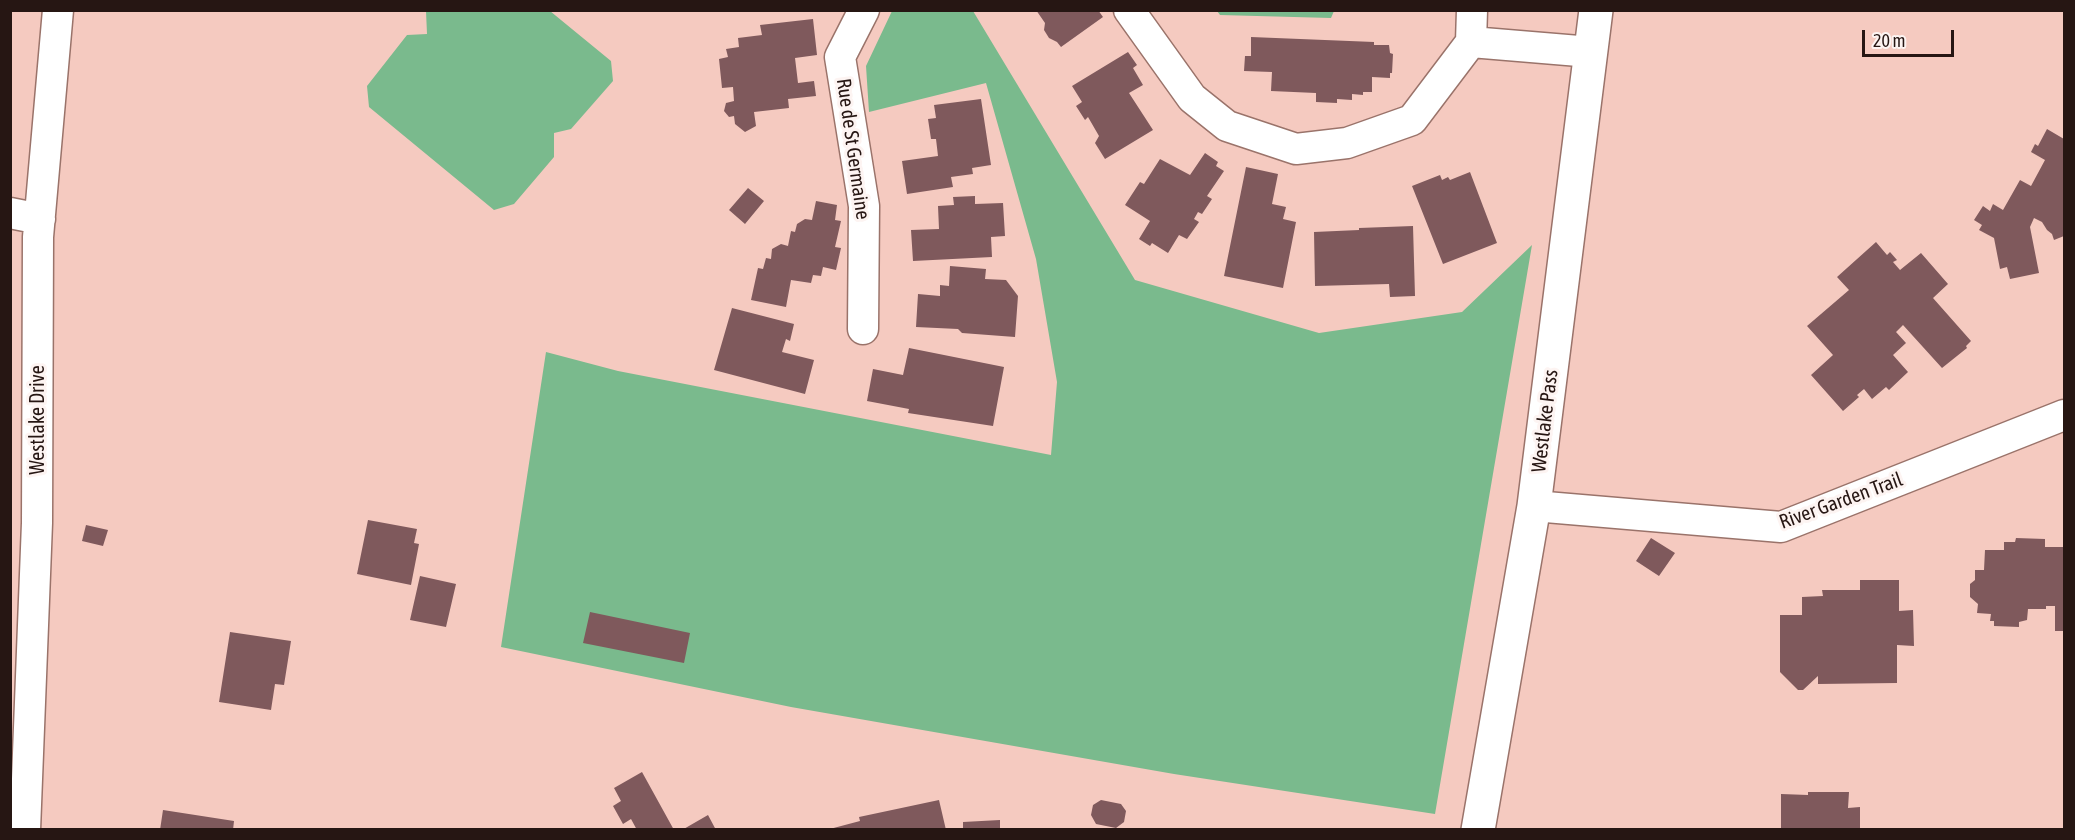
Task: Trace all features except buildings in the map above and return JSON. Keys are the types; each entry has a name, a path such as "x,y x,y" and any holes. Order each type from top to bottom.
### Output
{"street":[{"name":"Westlake Drive","path":"25,830 37,523 40,219 58,10"},
{"name":"Rue de St Germaine","path":"863,329 864,206 840,57 864,10"},
{"path":"1129,10 1192,98 1227,126 1296,149 1347,143 1412,120 1471,42 1472,10"},
{"name":"Westlake Pass","path":"1478,830 1534,506 1596,10"},
{"path":"1471,42 1591,52"},
{"path":"10,213 40,219"},
{"name":"River Garden Trail","path":"1534,506 1781,527 2064,416"}],"green space":[{"path":"426,11 550,11 611,61 613,81 571,129 554,133 554,157 514,204 494,210 369,107 367,86 407,35 427,34"},
{"path":"892,11 973,11 1135,280 1319,333 1462,312 1532,245 1435,814 1174,774 791,707 501,647 546,352 618,371 1051,455 1057,382 1036,259 986,83 869,112 866,66"},
{"path":"1217,11 1334,11 1331,18 1220,15"}]}
